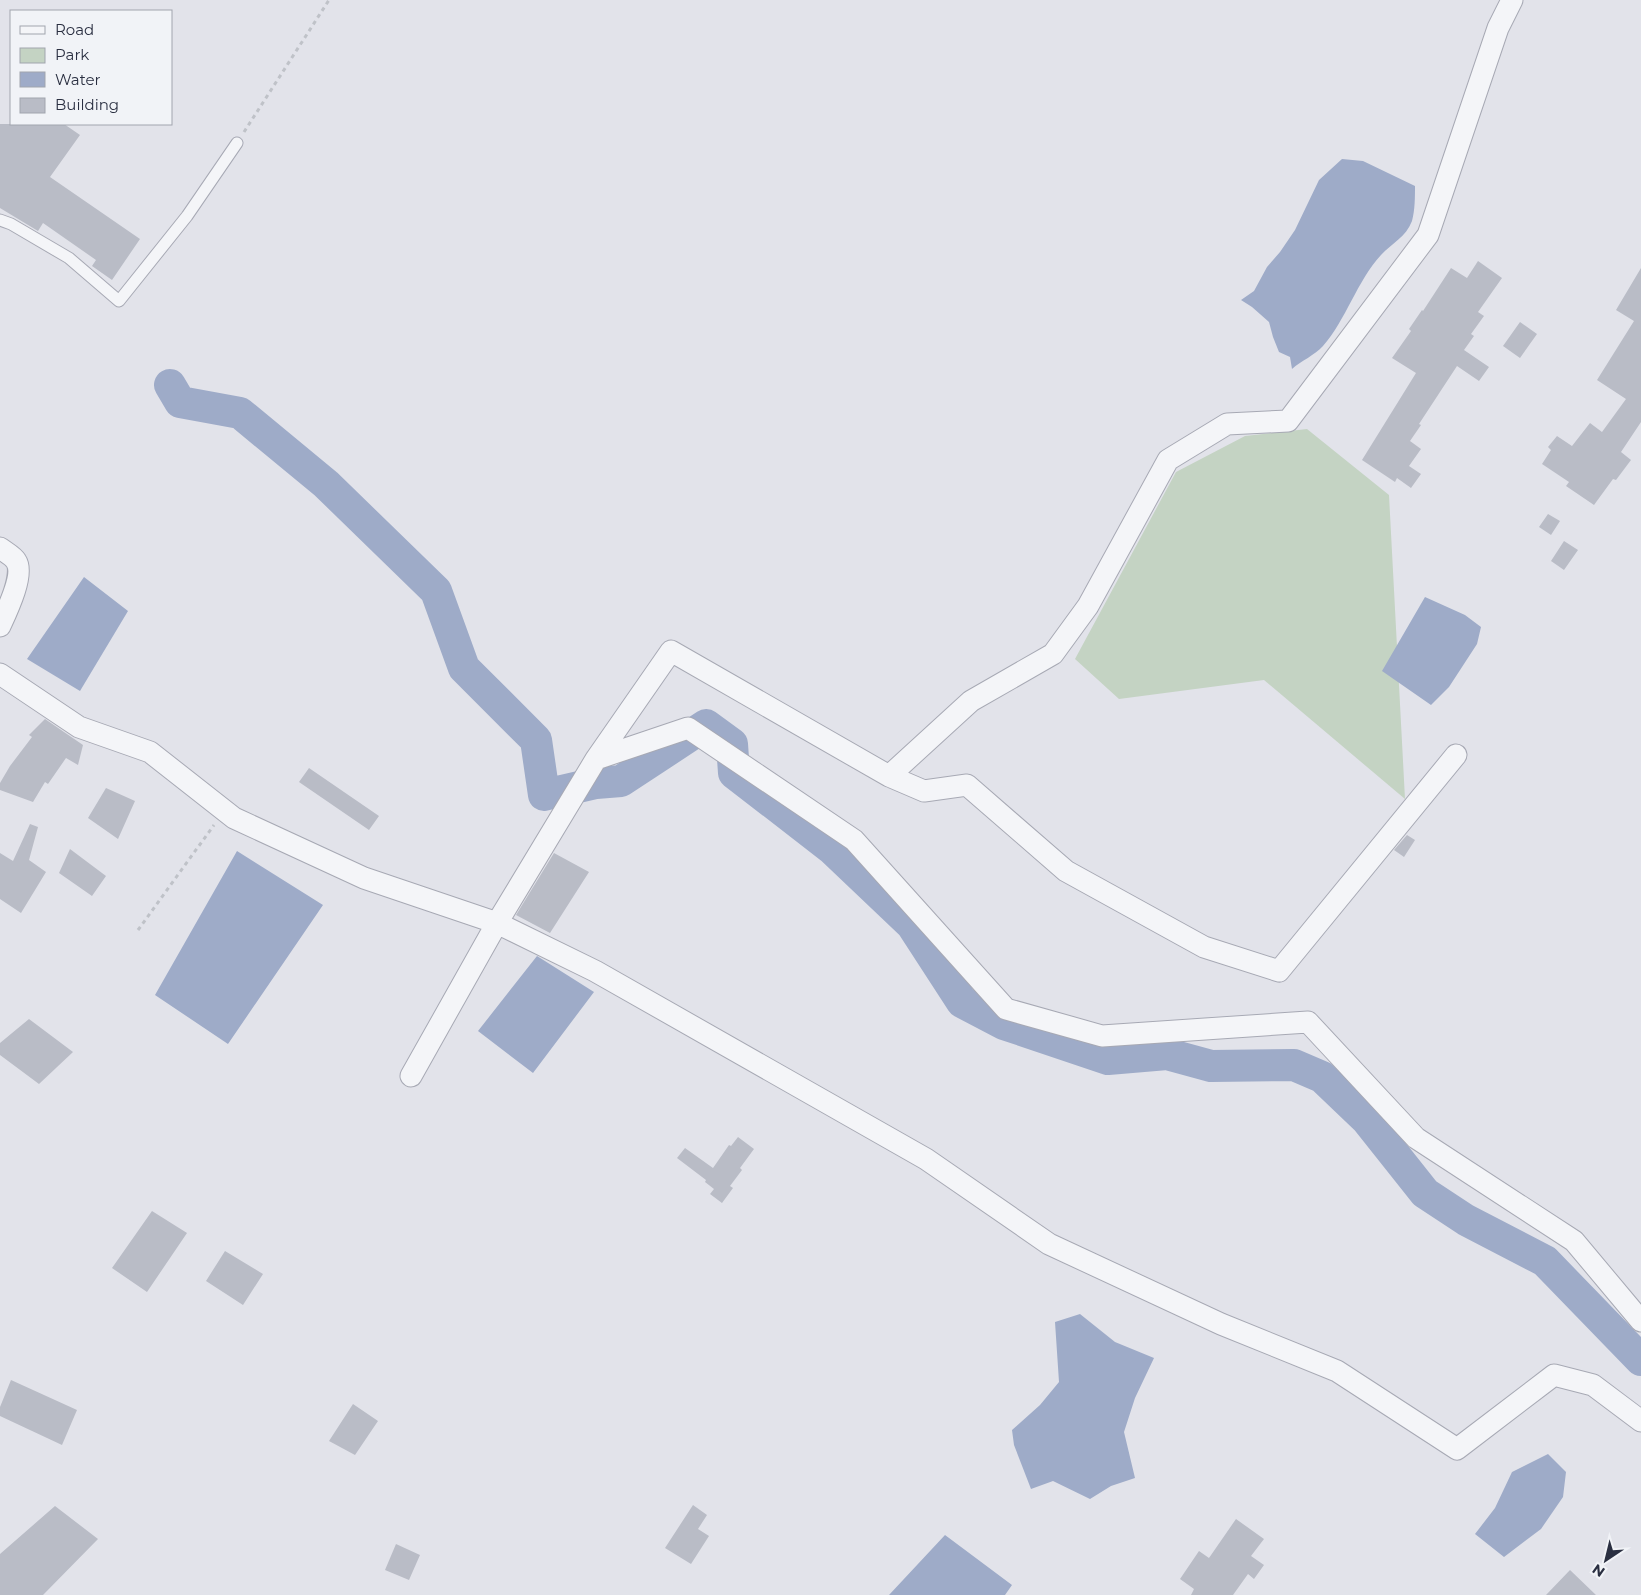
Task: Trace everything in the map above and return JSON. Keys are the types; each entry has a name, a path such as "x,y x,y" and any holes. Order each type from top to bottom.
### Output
{"street":[{"path":"889,776 971,701 1053,654 1088,606 1168,460 1227,424 1288,421 1428,235 1498,28 1512,0"},
{"path":"0,548 16,560 18,571 16,584 0,626"},
{"path":"411,1076 497,924 596,759 671,651 889,776 924,791 967,785 1066,871 1204,947 1279,970 1456,755"},
{"path":"0,674 79,726 150,752 234,818 364,878 497,924 595,971 926,1159 1049,1244 1221,1324 1337,1371 1457,1449 1554,1375 1593,1385 1641,1421"},
{"path":"596,759 688,728 854,840 1006,1009 1102,1036 1308,1022 1416,1138 1574,1241 1641,1321"}],"lane":[{"path":"0,220 11,224 70,258 119,302 187,216 237,143"}],"path":[{"path":"237,143 329,0"},
{"path":"138,930 224,810"}],"green space":[{"path":"1307,429 1389,495 1405,799 1264,680 1119,699 1075,659 1176,472 1245,436"}],"water":[{"path":"1342,159 1363,161 1415,186 1412,221 1402,236 1373,265 1331,336 1323,346 1292,369 1290,357 1279,352 1269,322 1241,300 1254,291 1267,267 1295,230 1319,180"},
{"path":"84,577 128,611 80,691 27,659"},
{"path":"1425,597 1465,615 1481,627 1477,644 1449,687 1431,705 1382,671"},
{"path":"237,851 323,905 228,1044 155,995"},
{"path":"537,956 594,992 533,1073 478,1031"},
{"path":"1080,1314 1115,1342 1154,1358 1135,1398 1124,1432 1135,1478 1111,1486 1090,1499 1053,1481 1031,1489 1014,1445 1012,1430 1040,1405 1059,1382 1055,1322"},
{"path":"1548,1454 1566,1472 1563,1497 1541,1529 1504,1557 1475,1534 1495,1508 1512,1472"},
{"path":"945,1535 1012,1585 1005,1595 889,1595"}],"building":[{"path":"0,124 65,125 80,135 50,177 140,239 112,280 92,266 96,260 43,223 38,231 0,208"},
{"path":"1478,261 1502,278 1478,312 1484,316 1471,334 1474,336 1464,350 1489,367 1479,381 1457,366 1419,424 1421,425 1410,441 1421,449 1409,466 1421,474 1411,488 1397,478 1395,482 1362,460 1416,373 1392,358 1411,331 1409,329 1451,268 1467,278"},
{"path":"1641,268 1641,422 1621,452 1631,460 1616,480 1613,479 1594,505 1566,486 1569,482 1542,464 1551,450 1548,447 1557,436 1572,446 1590,423 1602,432 1626,399 1597,380 1634,321 1616,310"},
{"path":"1520,322 1537,334 1520,358 1503,346"},
{"path":"1548,514 1560,521 1551,535 1539,527"},
{"path":"1564,541 1578,550 1564,570 1551,561"},
{"path":"45,719 83,745 78,765 66,758 48,784 45,782 33,802 0,790 0,783 10,766 32,737 29,735"},
{"path":"309,768 379,816 369,830 299,782"},
{"path":"106,788 135,801 118,839 88,818"},
{"path":"30,824 38,827 29,860 46,872 21,913 0,899 0,853 13,861"},
{"path":"1407,835 1415,840 1404,857 1394,850"},
{"path":"70,849 106,876 92,896 59,873"},
{"path":"554,853 589,872 550,933 516,915"},
{"path":"29,1019 73,1052 39,1084 0,1055 0,1043"},
{"path":"738,1137 754,1149 740,1168 742,1170 730,1186 733,1188 722,1203 710,1194 714,1189 705,1182 706,1180 677,1158 685,1148 713,1168 729,1145 731,1146"},
{"path":"152,1211 187,1233 147,1292 112,1268"},
{"path":"225,1251 263,1274 243,1305 206,1281"},
{"path":"11,1380 77,1410 62,1445 0,1416 0,1407"},
{"path":"353,1404 378,1421 355,1455 329,1441"},
{"path":"693,1505 707,1515 698,1529 709,1536 691,1564 665,1548"},
{"path":"55,1506 98,1539 43,1595 0,1595 0,1554"},
{"path":"1236,1519 1264,1539 1251,1556 1264,1565 1254,1579 1248,1574 1233,1595 1191,1595 1194,1589 1180,1579 1199,1551 1209,1558"},
{"path":"396,1544 420,1555 409,1580 385,1570"},
{"path":"1570,1570 1596,1595 1546,1595"}],"waterway":[{"path":"170,385 180,402 240,413 326,484 436,591 464,668 536,740 544,795 596,783 621,781 706,725 732,744 734,773 831,848 912,925 962,1002 1004,1024 1108,1059 1167,1054 1211,1066 1294,1065 1322,1077 1367,1120 1425,1193 1466,1220 1545,1261 1641,1360"}]}
